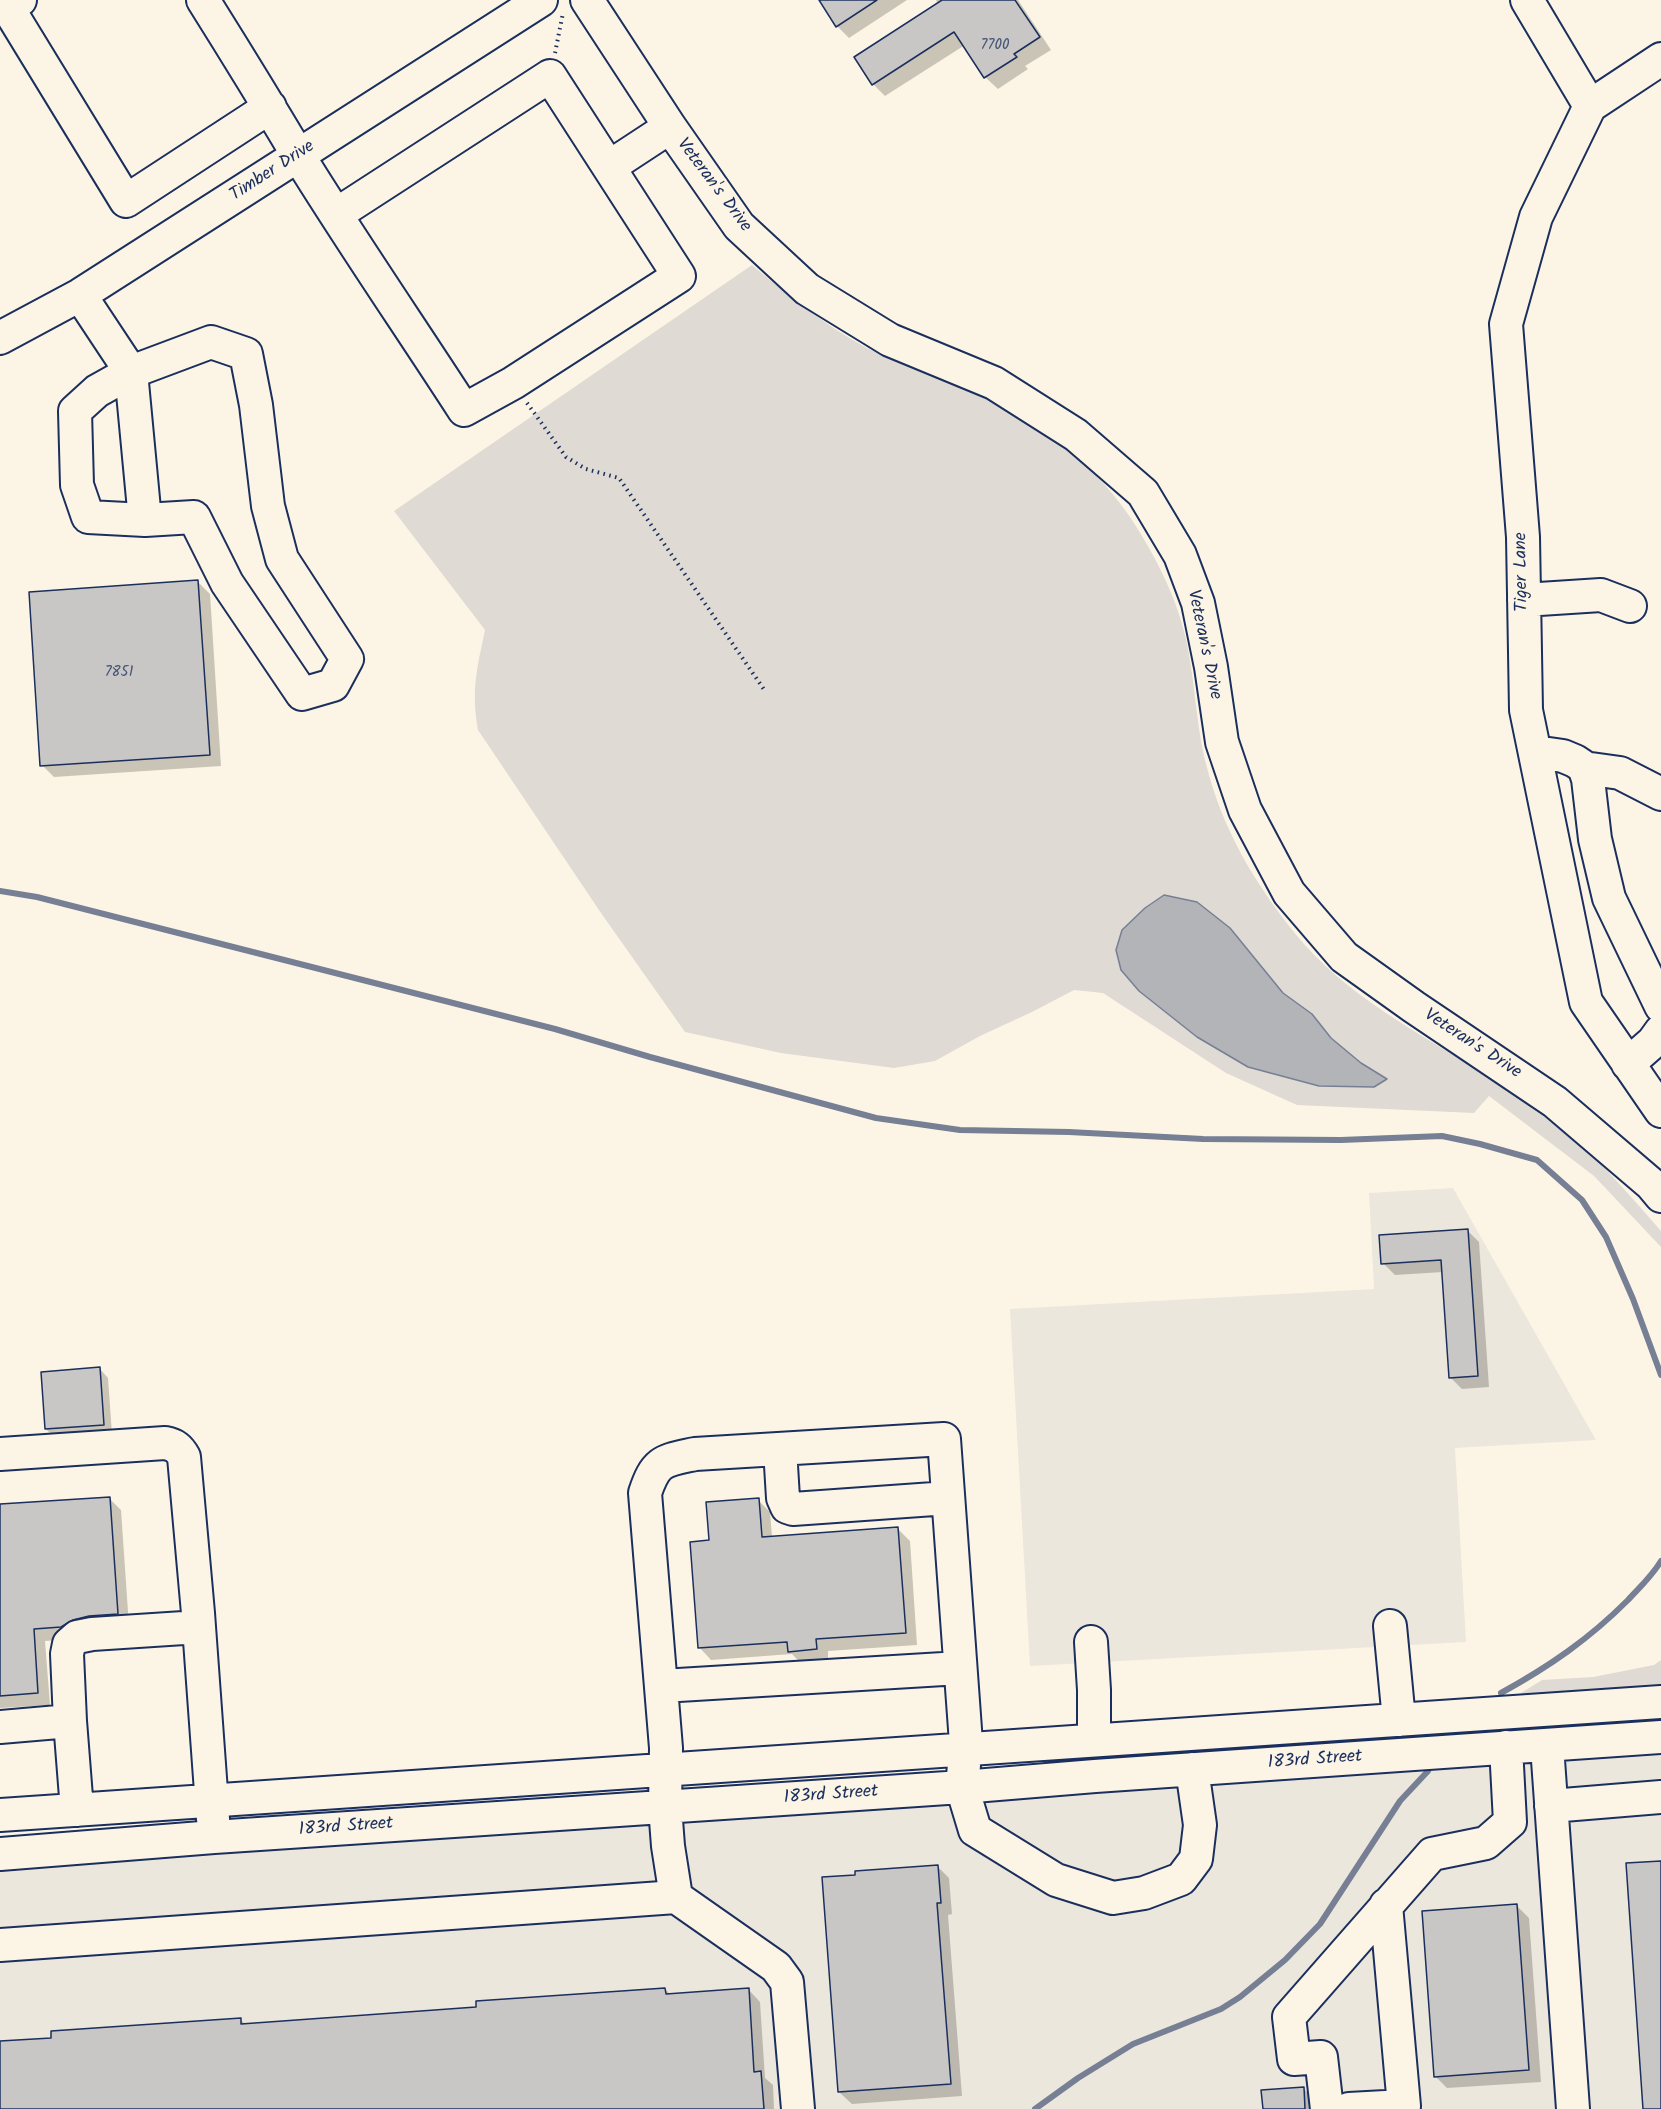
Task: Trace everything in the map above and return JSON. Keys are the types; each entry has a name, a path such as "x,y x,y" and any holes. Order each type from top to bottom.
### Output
{"street":[{"path":"20,0 8,8 126,201 270,107"},
{"path":"203,0 299,156 336,214 464,410 513,383 680,276 550,76 336,214"},
{"path":"1527,0 1590,106 1661,59"},
{"name":"Veteran's Drive","path":"562,2 670,127 739,226 807,289 890,340 994,383 1076,435 1143,493 1180,555 1198,603 1211,667 1221,742 1245,810 1289,893 1344,957 1555,1102 1651,1184 1661,1196"},
{"name":"Timber Drive","path":"0,338 80,295 299,156 562,2"},
{"name":"Tiger Lane","path":"1590,106 1536,217 1506,324 1523,537 1526,710 1586,1002 1661,1111"},
{"path":"609,167 670,127"},
{"path":"80,295 132,372 145,520"},
{"path":"211,342 246,354 256,405 268,506 282,559 347,659 333,685 302,694 227,583 194,517 145,520 88,517 77,485 75,411 97,391 132,372 211,342"},
{"path":"1524,600 1601,595 1630,606"},
{"path":"1535,752 1563,756 1575,760 1584,768 1588,779 1595,839 1609,898 1661,1006"},
{"path":"1584,768 1620,773 1661,794"},
{"path":"1628,1064 1653,1042 1661,1031"},
{"path":"676,1897 665,1807 666,1748 645,1493 652,1472 667,1460 695,1454 944,1439 966,1748 962,1787 975,1830 1056,1880 1113,1898 1143,1893 1181,1879 1196,1859 1200,1825 1192,1769"},
{"path":"0,1454 165,1443 174,1445 184,1457 214,1837"},
{"path":"780,1449 783,1498 787,1507 793,1509 948,1498"},
{"path":"1390,1626 1400,1720"},
{"path":"76,1810 67,1654 69,1644 77,1637 92,1634 199,1627"},
{"path":"1092,1642 1094,1740"},
{"path":"662,1686 960,1668"},
{"name":"183rd Street","path":"0,1815 1661,1702"},
{"path":"0,1726 70,1721"},
{"name":"183rd Street","path":"0,1854 214,1837 1661,1737"},
{"path":"1547,1746 1573,2109"},
{"path":"1327,2109 1321,2057 1294,2059 1289,2017 1432,1854 1486,1843 1510,1822 1506,1747"},
{"path":"1551,1806 1661,1797"},
{"path":"0,1945 676,1897 776,1967 787,1982 798,2109"},
{"path":"1348,2109 1404,2106 1386,1905"}],"path":[{"path":"554,56 563,14 562,2"},
{"path":"513,383 566,457 586,469 619,478 765,691"}],"shaded area":[{"path":"752,265 806,309 865,347 975,392 1026,419 1072,453 1113,494 1157,562 1172,594 1187,644 1201,742 1216,798 1235,843 1274,906 1304,944 1325,965 1370,1002 1496,1082 1580,1144 1612,1175 1661,1231 1661,1247 1594,1176 1489,1096 1474,1113 1297,1105 1226,1073 1103,993 1074,990 935,1061 894,1068 781,1053 685,1032 601,913 478,730 475,691 485,630 394,511"},
{"path":"1164,895 1197,902 1230,928 1283,993 1312,1014 1331,1038 1361,1063 1387,1079 1374,1087 1319,1086 1248,1067 1197,1037 1139,991 1121,970 1116,950 1122,930 1145,908"},
{"path":"1453,1188 1596,1440 1455,1448 1466,1642 1030,1666 1010,1309 1374,1289 1369,1193"},
{"path":"1661,1660 1661,1687 1513,1698 1542,1680 1593,1677 1654,1665"},
{"path":"1661,1729 1661,2109 0,2109 0,1843"}],"building":[{"path":"819,0 877,0 836,27"},
{"path":"942,0 1015,0 1040,37 1014,54 1017,57 984,78 954,32 872,85 854,57"},
{"path":"198,580 210,755 40,766 29,592"},
{"path":"1468,1229 1478,1376 1449,1378 1441,1260 1381,1264 1379,1235"},
{"path":"100,1367 104,1425 45,1429 41,1372"},
{"path":"110,1497 118,1614 89,1616 73,1620 61,1627 34,1629 38,1693 0,1696 0,1504"},
{"path":"759,1498 762,1537 898,1527 906,1633 816,1639 817,1649 788,1652 787,1642 698,1648 690,1542 709,1540 706,1502"},
{"path":"1661,1861 1661,2109 1643,2109 1626,1863"},
{"path":"938,1865 941,1903 937,1903 951,2084 838,2092 822,1877 855,1875 855,1871"},
{"path":"1517,1904 1529,2070 1434,2077 1422,1911"},
{"path":"665,1988 666,1994 749,1988 754,2072 761,2071 764,2109 0,2109 0,2041 51,2038 51,2031 241,2018 241,2024 476,2007 476,2001"},
{"path":"1304,2087 1305,2109 1263,2109 1261,2090"}],"waterway":[{"path":"0,891 37,897 555,1029 876,1118 960,1130 1069,1132 1203,1139 1341,1140 1442,1136 1537,1160 1582,1200 1606,1237 1633,1299 1661,1375"},
{"path":"1501,1693 1536,1673 1599,1627 1628,1600 1661,1561"},
{"path":"1035,2109 1078,2078 1133,2044 1221,2009 1240,1997 1285,1960 1320,1924 1400,1801 1428,1771"}]}
